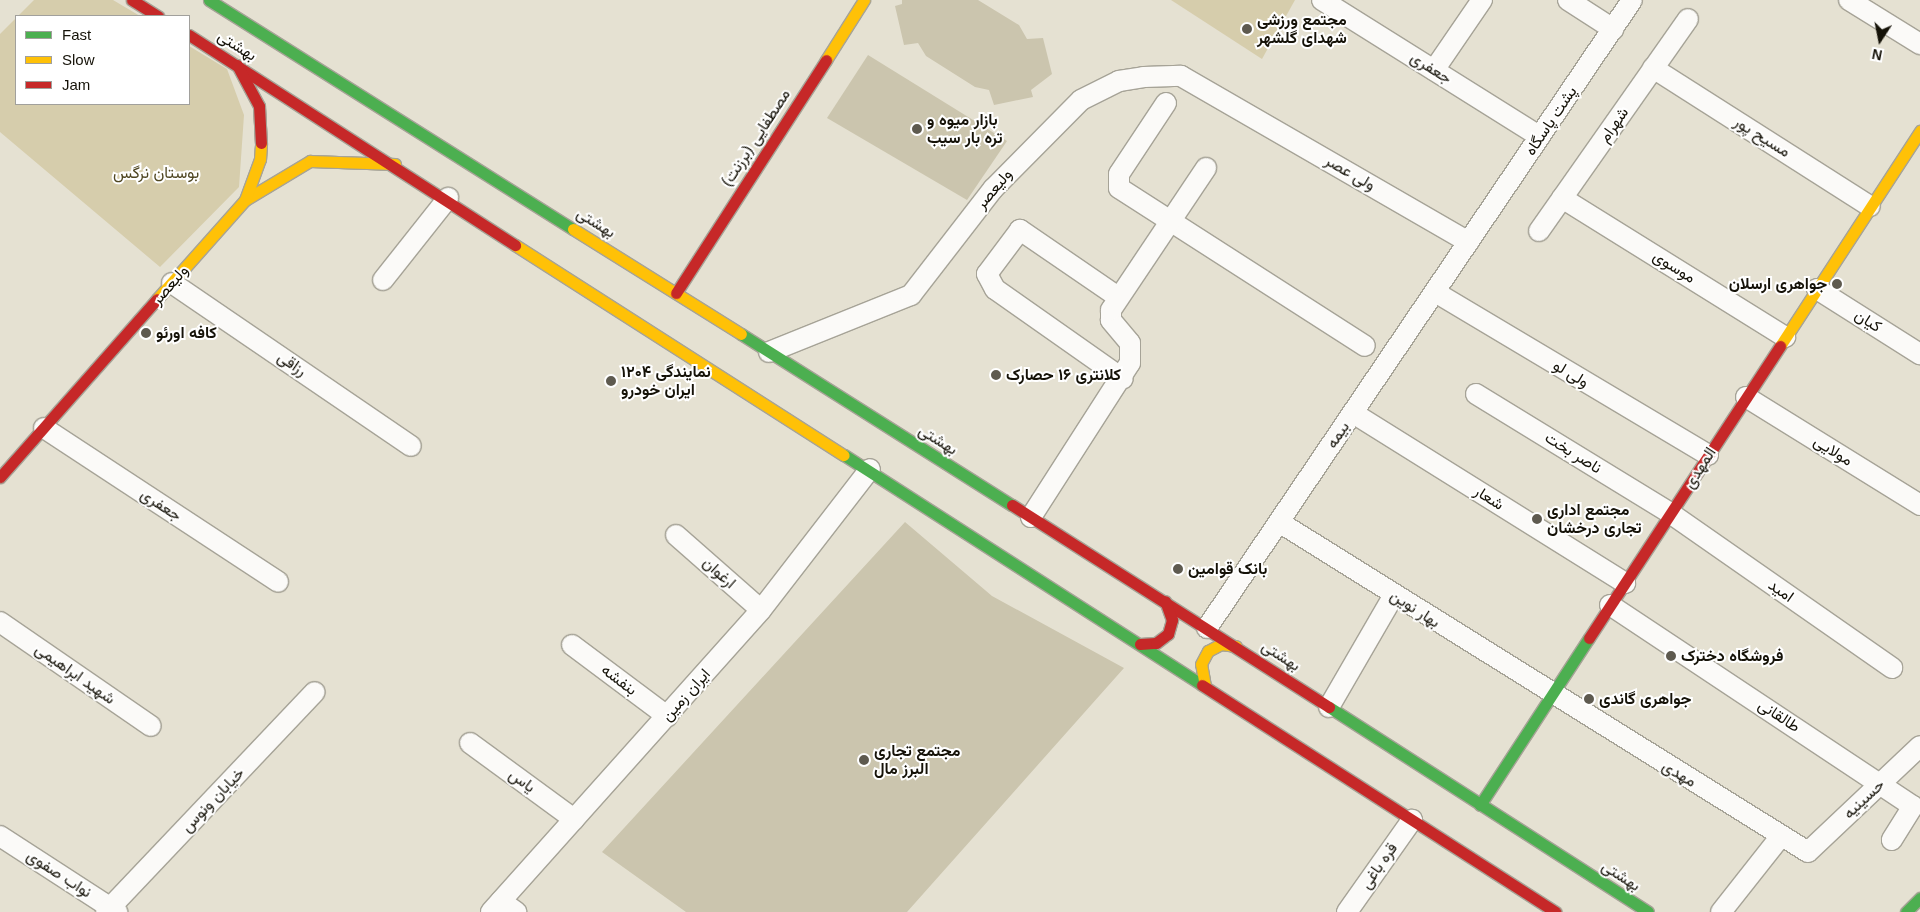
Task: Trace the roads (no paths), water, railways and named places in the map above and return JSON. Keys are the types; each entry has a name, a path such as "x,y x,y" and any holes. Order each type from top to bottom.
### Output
{"main road":[{"path":"132,0 156,15"},
{"name":"بهشتی","path":"208,0 1165,601 1648,912"},
{"name":"مصطفایی (برزنت)","path":"676,293 864,0"},
{"name":"بهشتی","path":"190,36 396,164 870,469 1412,820 1540,908 1555,912"},
{"name":"ولیعصر","path":"0,477 245,200 260,158 261,134 259,106 237,65"},
{"name":"المهدی","path":"1480,805 1870,206 1917,143"},
{"path":"245,200 310,161 349,158 396,164"},
{"path":"1140,644 1156,643 1168,634 1172,620 1165,601"},
{"path":"1205,686 1201,664 1208,651 1221,644 1236,646"},
{"path":"1906,912 1920,898"}],"street":[{"name":"جعفری","path":"1322,0 1540,136"},
{"path":"1434,70 1482,0"},
{"path":"1568,0 1613,29"},
{"name":"پشت پاسگاه","path":"1469,242 1632,0"},
{"path":"1849,0 1920,44"},
{"name":"شهرام","path":"1539,231 1688,19"},
{"name":"مسیح پور","path":"1653,68 1870,206"},
{"name":"ولیعصر","path":"770,352 911,295 1034,143 1098,88 1144,77 1180,76 1231,104"},
{"path":"1166,103 1118,180 1119,188 1365,346"},
{"name":"ولی عصر","path":"1231,104 1469,242"},
{"path":"1031,517 1123,379 1133,351 1111,320 1118,297 1206,168"},
{"path":"383,280 448,198"},
{"name":"موسوی","path":"1562,198 1785,337"},
{"path":"1118,297 1020,230 987,274 995,289 1123,379"},
{"name":"بیمه","path":"1207,628 1469,242"},
{"name":"رزاقی","path":"172,283 411,446"},
{"name":"کیان","path":"1817,289 1920,354"},
{"name":"ولی لو","path":"1435,292 1708,455"},
{"name":"ناصر بخت","path":"1476,394 1670,513"},
{"name":"مولایی","path":"1746,397 1920,505"},
{"name":"شعار","path":"1352,413 1625,583"},
{"name":"جعفری","path":"44,428 278,582"},
{"name":"ایران زمین","path":"503,908 574,820 761,610 870,469"},
{"name":"امید","path":"1670,513 1892,668"},
{"name":"بهار نوین","path":"1279,522 1551,696"},
{"name":"ارغوان","path":"676,535 761,610"},
{"path":"1329,707 1394,595"},
{"name":"طالقانی","path":"1610,605 1913,806 1892,840"},
{"name":"شهید ابراهیمی","path":"0,622 151,726"},
{"name":"بنفشه","path":"572,645 667,716"},
{"name":"خیابان ونوس","path":"111,910 315,692"},
{"name":"مهدی","path":"1551,696 1808,852"},
{"name":"یاس","path":"470,743 574,820"},
{"name":"حسینیه","path":"1808,852 1920,746"},
{"name":"قره باغی","path":"1347,912 1412,820"},
{"name":"نواب صفوی","path":"0,836 111,910"},
{"path":"1721,912 1781,836"}],"place":[{"name":"مجتمع ورزشی شهدای گلشهر","path":"1247,29"},
{"name":"بازار میوه و تره بار سیب","path":"917,129"},
{"name":"جواهری ارسلان","path":"1837,284"},
{"name":"کافه اورئو","path":"146,333"},
{"name":"کلانتری ۱۶ حصارک","path":"996,375"},
{"name":"۱۲۰۴ نمایندگی ایران خودرو","path":"611,381"},
{"name":"مجتمع اداری تجاری درخشان","path":"1537,519"},
{"name":"بانک قوامین","path":"1178,569"},
{"name":"فروشگاه دخترک","path":"1671,656"},
{"name":"جواهری گاندی","path":"1589,699"},
{"name":"مجتمع تجاری البرز مال","path":"864,760"}],"park label":[{"name":"بوستان نرگس","path":"156,173"}]}
